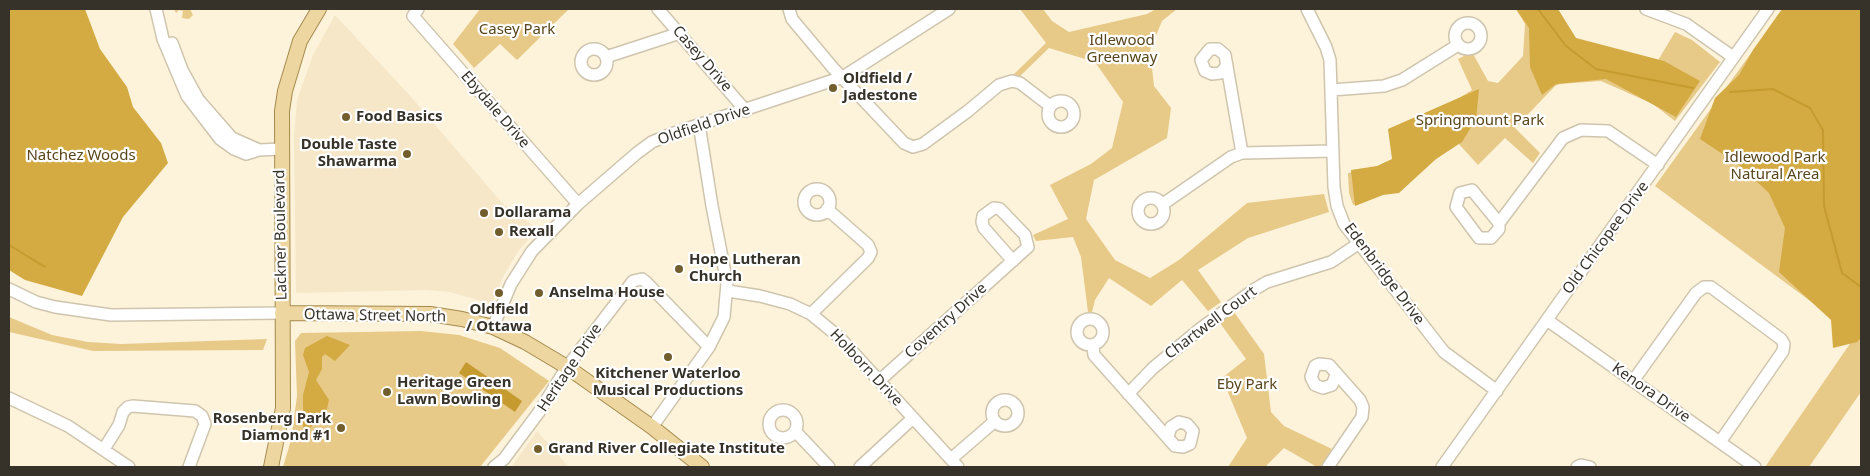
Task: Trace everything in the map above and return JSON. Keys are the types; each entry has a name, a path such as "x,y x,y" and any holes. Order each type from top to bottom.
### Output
{"main road":[{"name":"Lackner Boulevard","path":"271,467 283,408 282,111 285,91 300,41 319,9"},
{"name":"Ottawa Street North","path":"282,313 430,314 462,319 493,327 532,346 567,367 652,427 702,467"}],"street":[{"path":"156,9 171,64 187,96 201,117 220,139 234,150 246,154 259,150 281,149"},
{"path":"164,9 167,30 182,70 198,99 232,138 259,150"},
{"name":"Casey Drive","path":"658,9 746,111"},
{"path":"789,9 792,19 843,77 904,143 913,147 923,144 968,111 999,84 1012,81 1020,83 1050,106"},
{"name":"Oldfield Drive","path":"493,327 511,284 532,252 578,204 652,142 700,124 746,111 843,77 949,9"},
{"name":"Edenbridge Drive","path":"1307,9 1326,47 1332,90 1333,151 1337,206 1344,224 1444,352 1497,391"},
{"path":"1646,9 1686,24 1733,57"},
{"name":"Old Chicopee Drive","path":"1442,467 1768,9"},
{"name":"Ebydale Drive","path":"415,12 578,204"},
{"path":"606,57 680,33"},
{"path":"1332,90 1384,86 1402,80 1458,44"},
{"path":"1227,65 1242,153"},
{"path":"652,427 709,347 724,317 728,291 700,124"},
{"path":"1499,223 1563,138 1582,130 1608,131 1658,165"},
{"path":"1163,204 1231,157 1242,153 1333,151"},
{"name":"Coventry Drive","path":"879,381 1028,247 1028,240 1000,209 994,208 983,216 984,228 1012,261"},
{"path":"811,314 868,258 871,252 868,245 827,209"},
{"name":"Chartwell Court","path":"1128,394 1153,368 1200,329 1255,289 1267,282 1331,262 1358,244"},
{"name":"Heritage Drive","path":"494,467 502,463 539,412 567,367 629,284 638,279 646,282 709,347"},
{"path":"1634,380 1696,292 1704,287 1711,287 1781,338 1784,344 1783,350 1720,442"},
{"name":"Ottawa Street North","path":"9,289 36,302 55,307 111,315 282,313"},
{"name":"Holborn Drive","path":"728,291 760,296 790,304 811,314 839,337 954,463"},
{"name":"Kenora Drive","path":"1547,320 1755,467"},
{"path":"1093,345 1094,355 1168,437"},
{"path":"1333,466 1362,417 1360,400 1336,375"},
{"path":"9,398 68,426 129,467"},
{"path":"104,449 119,425 123,412 128,407 194,411 202,416 206,424 189,467"},
{"path":"860,467 913,418"},
{"path":"954,463 996,421"},
{"path":"796,432 829,467"},
{"path":"1577,467 1581,465 1590,467"}],"shaded area":[{"path":"335,15 413,99 502,203 538,229 519,250 504,275 492,304 450,292 427,290 296,293 294,136 297,100 313,55"},
{"path":"466,362 522,401 515,412 459,373"},
{"name":"Grand River Collegiate Institute","path":"537,431 569,467 511,467"}],"green space":[{"name":"Natchez Woods","path":"9,9 85,9 100,49 127,87 133,107 161,143 168,163 123,217 82,296 25,280 9,270"},
{"path":"174,9 190,9 193,15 189,19 182,18 183,11 179,10 176,13"},
{"name":"Casey Park","path":"480,9 569,9 517,60 500,44 474,68 453,44"},
{"name":"Idlewood Greenway","path":"1020,9 1043,9 1052,21 1069,32 1147,14 1156,9 1177,9 1162,21 1150,50 1154,86 1171,108 1167,138 1094,180 1086,219 1115,260 1150,278 1179,260 1247,203 1324,194 1329,212 1248,238 1198,270 1221,302 1208,311 1182,280 1151,306 1109,278 1095,300 1092,312 1088,312 1081,257 1073,237 1036,241 1033,235 1068,219 1050,185 1091,164 1112,148 1123,102 1095,62 1049,48 1017,79 1011,77 1046,43"},
{"name":"Springmount Park","path":"1516,9 1555,9 1574,40 1657,62 1675,32 1692,40 1720,62 1675,121 1653,104 1601,81 1560,84 1555,86 1515,128 1540,153 1533,163 1505,138 1478,165 1458,143 1394,190 1353,205 1349,193 1348,173 1399,163 1414,126 1472,90 1458,59 1472,52 1488,81 1498,83 1523,56 1525,24"},
{"path":"1516,9 1558,9 1576,38 1664,61 1700,81 1676,117 1606,79 1556,84 1542,95 1530,67 1529,28"},
{"name":"Idlewood Park Natural Area","path":"1782,9 1861,9 1861,338 1857,342 1833,348 1831,320 1779,272 1785,228 1769,193 1739,165 1700,139 1715,98 1739,75 1753,50"},
{"name":"Idlewood Park Natural Area","path":"1783,9 1861,9 1861,392 1809,467 1765,467 1856,335 1655,186"},
{"path":"1479,89 1476,119 1462,142 1436,159 1399,193 1383,195 1355,206 1351,170 1377,166 1392,159 1388,129"},
{"name":"Eby Park","path":"1234,312 1264,354 1271,412 1284,426 1332,449 1320,467 1284,448 1265,467 1228,467 1247,438 1222,378 1246,359 1220,323"},
{"path":"9,317 52,335 88,342 121,344 267,339 263,350 93,351 9,332"},
{"path":"421,331 459,335 500,348 549,381 480,467 283,467 291,440 297,396 295,341 301,333"},
{"path":"327,336 350,345 335,361 325,354 322,357 322,369 316,380 329,400 327,409 303,436 303,395 309,372 303,355 305,348"}],"waterway":[{"path":"1538,9 1566,46 1596,69 1693,88"},
{"path":"1730,92 1773,89 1810,108 1823,130 1824,206 1842,273 1861,287"},
{"path":"9,245 45,267"}],"place":[{"name":"Oldfield / Jadestone","path":"833,88"},
{"name":"Food Basics","path":"346,117"},
{"name":"Double Taste Shawarma","path":"407,154"},
{"name":"Dollarama","path":"484,213"},
{"name":"Rexall","path":"499,232"},
{"name":"Hope Lutheran Church","path":"679,269"},
{"name":"Oldfield / Ottawa","path":"499,293"},
{"name":"Anselma House","path":"539,293"},
{"name":"Kitchener Waterloo Musical Productions","path":"668,357"},
{"name":"Heritage Green Lawn Bowling","path":"387,392"},
{"name":"Rosenberg Park Diamond #1","path":"341,428"},
{"name":"Grand River Collegiate Institute","path":"538,449"}]}
